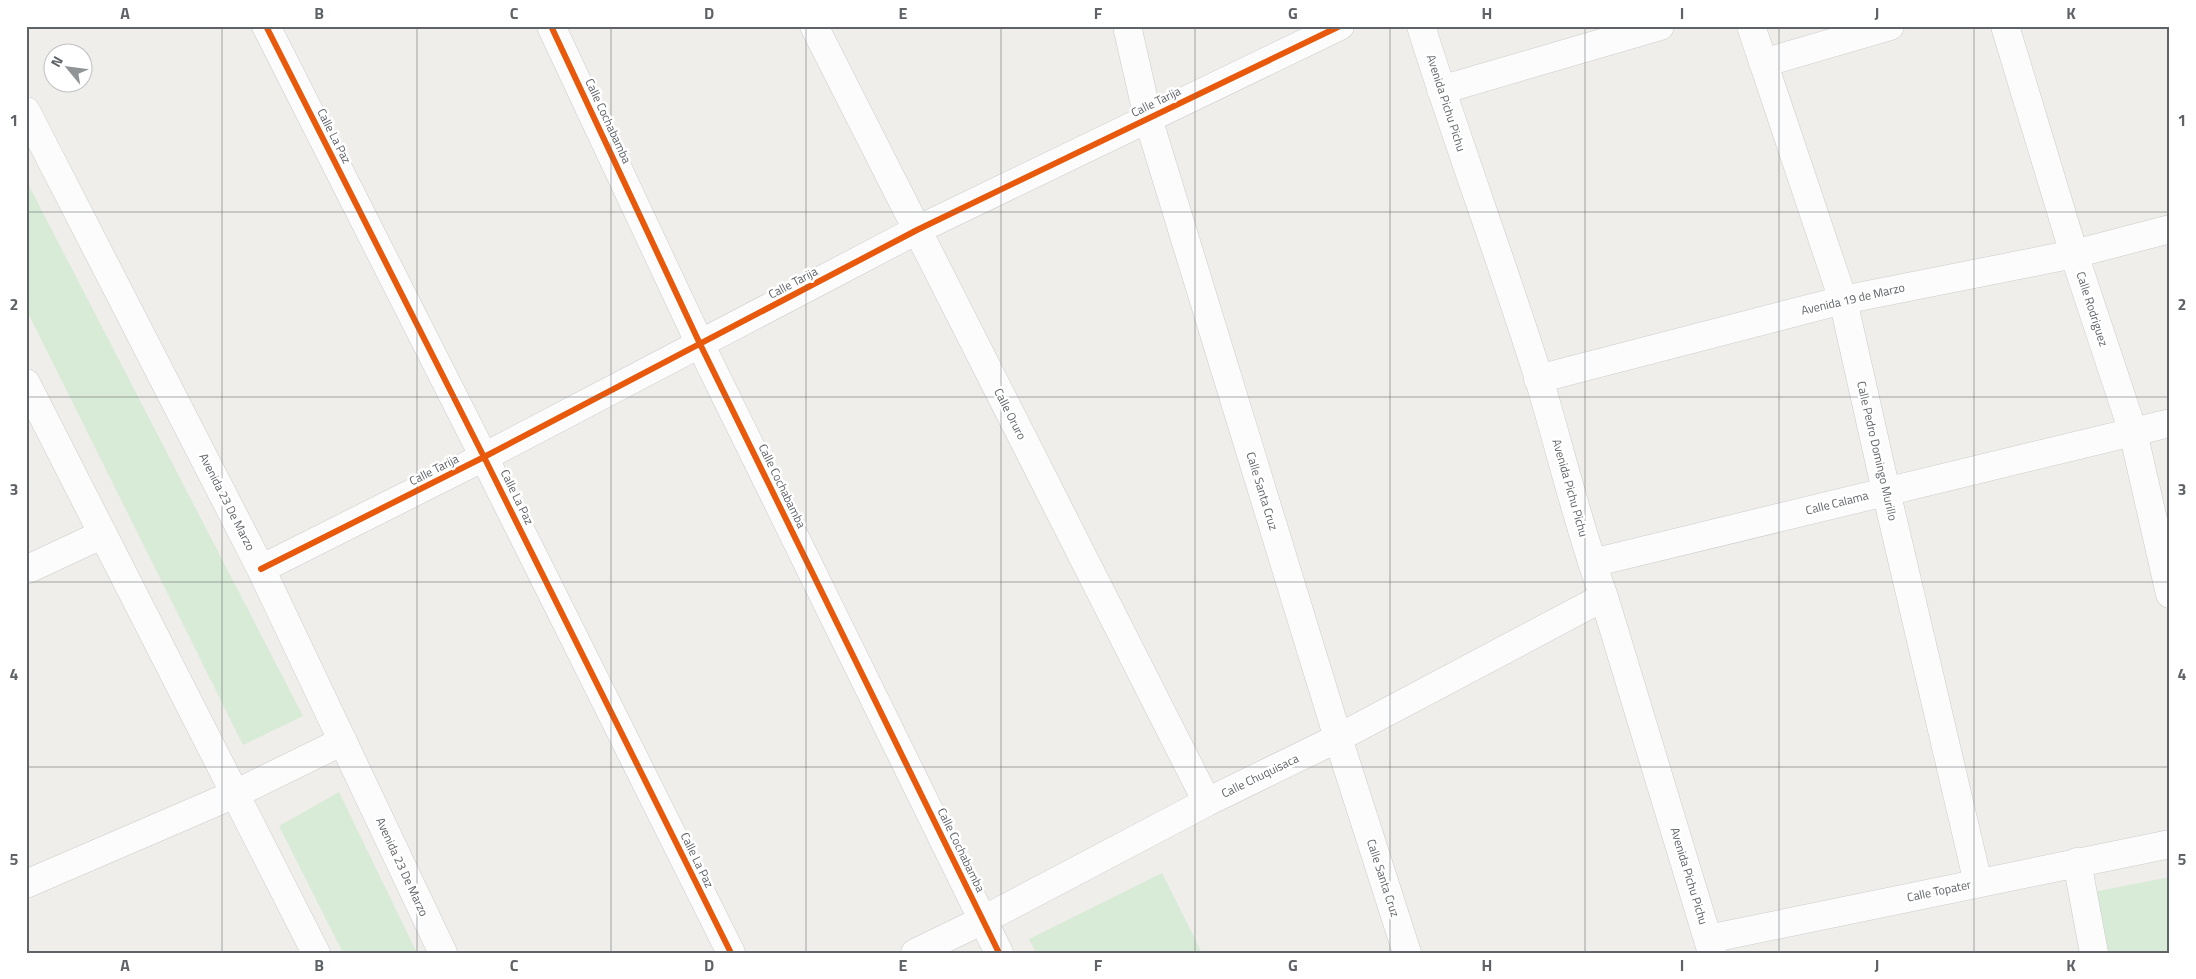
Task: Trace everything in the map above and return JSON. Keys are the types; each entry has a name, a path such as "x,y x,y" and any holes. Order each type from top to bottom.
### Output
{"street":[{"name":"Calle La Paz","path":"266,26 484,457 730,953"},
{"name":"Calle Cochabamba","path":"551,26 700,344 999,953"},
{"name":"Calle Oruro","path":"814,26 1207,802"},
{"name":"Calle Santa Cruz","path":"1127,26 1148,118 1338,738 1407,953"},
{"name":"Calle Tarija","path":"261,569 484,457 917,230 1340,26"},
{"name":"Avenida Pichu Pichu","path":"1421,26 1538,378 1592,563 1710,946"},
{"path":"1441,90 1660,26"},
{"name":"Calle Pedro Domingo Murillo","path":"1751,26 1843,300 1978,883"},
{"path":"1764,63 1890,26"},
{"name":"Calle Rodriguez","path":"2005,26 2074,254 2133,432 2170,594"},
{"name":"Avenida 23 De Marzo","path":"26,111 261,569 443,953"},
{"name":"Avenida 19 de Marzo","path":"1538,378 1843,300 2074,254 2170,229"},
{"path":"26,383 316,953"},
{"name":"Calle Calama","path":"1592,563 2170,423"},
{"path":"26,570 103,534"},
{"name":"Calle Chuquisaca","path":"915,953 1207,802 1338,738 1604,597"},
{"path":"26,884 235,794 343,741"},
{"name":"Calle Topater","path":"1710,946 1978,883 2170,844"},
{"path":"2077,862 2094,953"}],"green space":[{"path":"26,180 303,716 243,745 26,309"},
{"path":"339,792 417,953 343,953 279,826"},
{"path":"1162,873 1202,953 1036,953 1029,939"},
{"path":"2170,877 2170,953 2107,953 2093,892"}],"cycle path":[{"path":"266,26 484,457 731,953"},
{"path":"551,26 700,344 999,953"},
{"path":"261,569 484,457 917,230 1340,26"}]}
